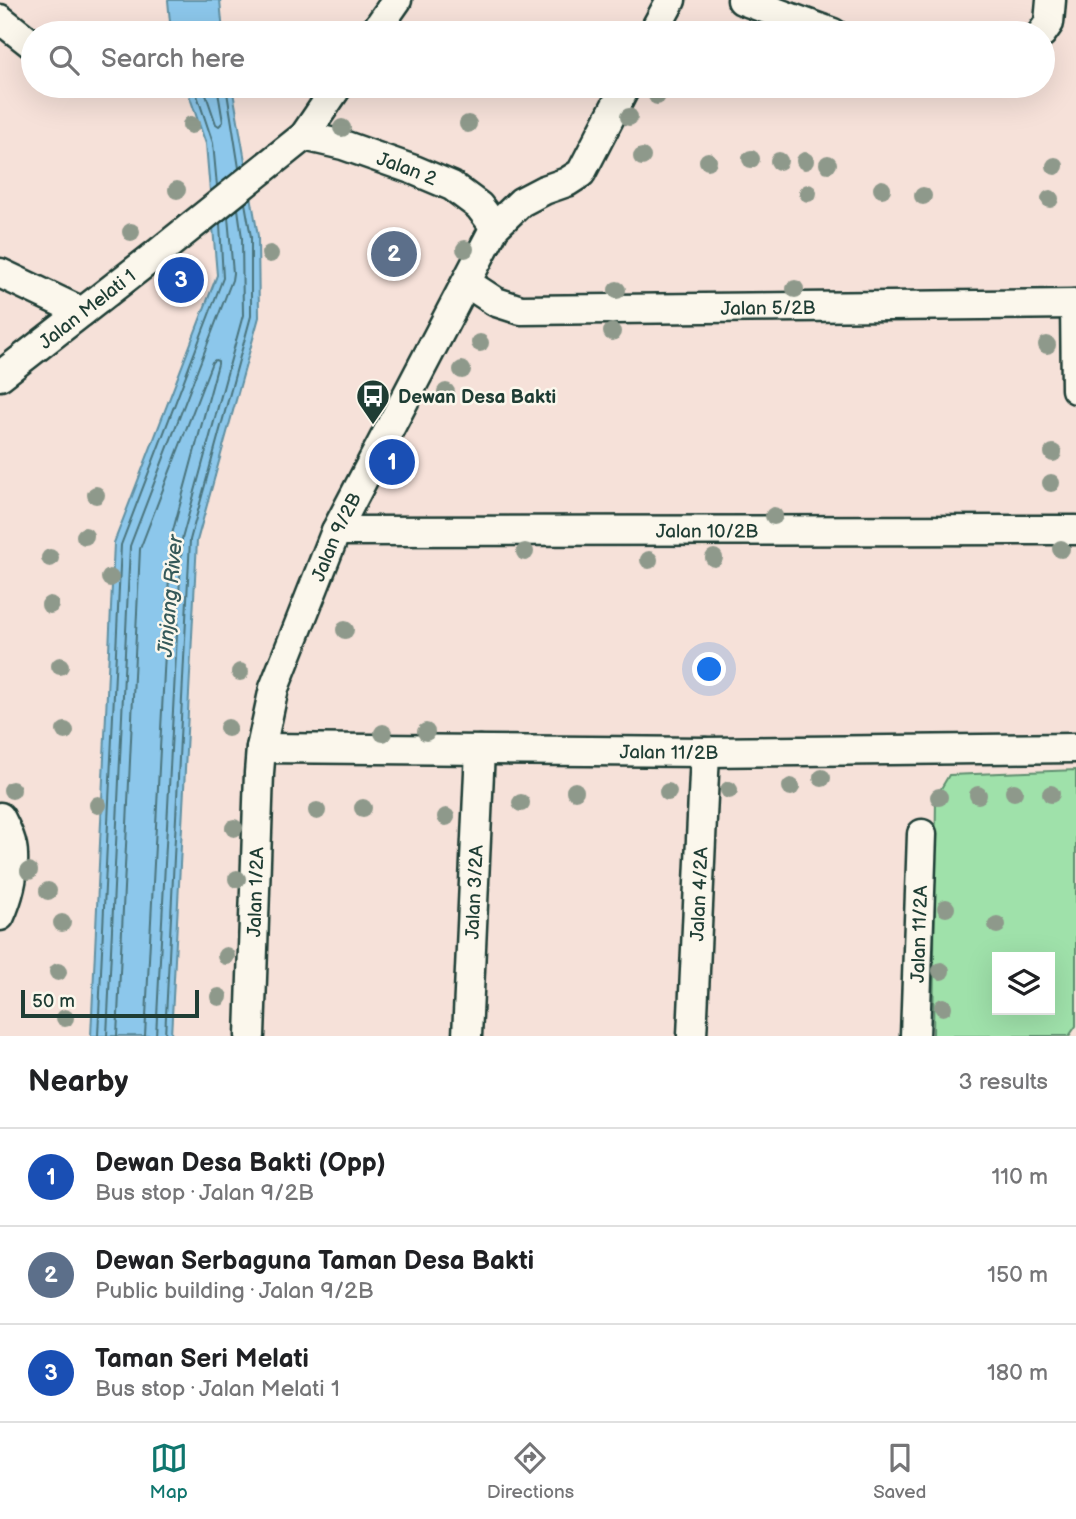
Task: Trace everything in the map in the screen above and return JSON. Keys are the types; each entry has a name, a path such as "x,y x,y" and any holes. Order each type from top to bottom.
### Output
{"street":[{"path":"382,21 397,0"},
{"path":"660,21 671,0"},
{"path":"742,0 799,21"},
{"path":"1049,21 1051,0"},
{"path":"0,19 21,36"},
{"name":"Jalan Melati 1","path":"0,376 304,136 330,98"},
{"name":"Jalan 9/2B","path":"261,748 274,688 336,531 495,227 521,202 568,182 580,173 620,98"},
{"name":"Jalan 2","path":"304,136 343,145 452,186 478,206 495,227"},
{"path":"0,273 82,312"},
{"name":"Jalan 5/2B","path":"467,283 496,302 521,310 1076,304"},
{"path":"1076,304 1076,388"},
{"name":"Jalan 10/2B","path":"336,531 1076,530"},
{"name":"Jalan 11/2B","path":"261,748 705,752 1076,748"},
{"name":"Jalan 1/2A","path":"250,1036 261,748"},
{"name":"Jalan 3/2A","path":"467,1036 480,750"},
{"name":"Jalan 4/2A","path":"692,1036 705,752"},
{"path":"0,817 14,853 11,879 0,916"},
{"name":"Jalan 11/2A","path":"915,1036 922,834"}],"green space":[{"path":"1076,770 1076,1026 1069,1036 933,1036 936,797 949,775"}],"water":[{"path":"168,0 220,0 222,21 170,21"},
{"name":"Jinjang River","path":"190,98 234,98 258,236 259,317 197,541 171,1036 91,1036 114,543 217,275 206,144"}],"place":[{"name":"Dewan Serbaguna Taman Desa Bakti","path":"394,254"},
{"name":"Taman Seri Melati","path":"181,280"},
{"name":"Dewan Desa Bakti","path":"373,426"},
{"name":"Dewan Desa Bakti (Opp)","path":"392,462"}]}
